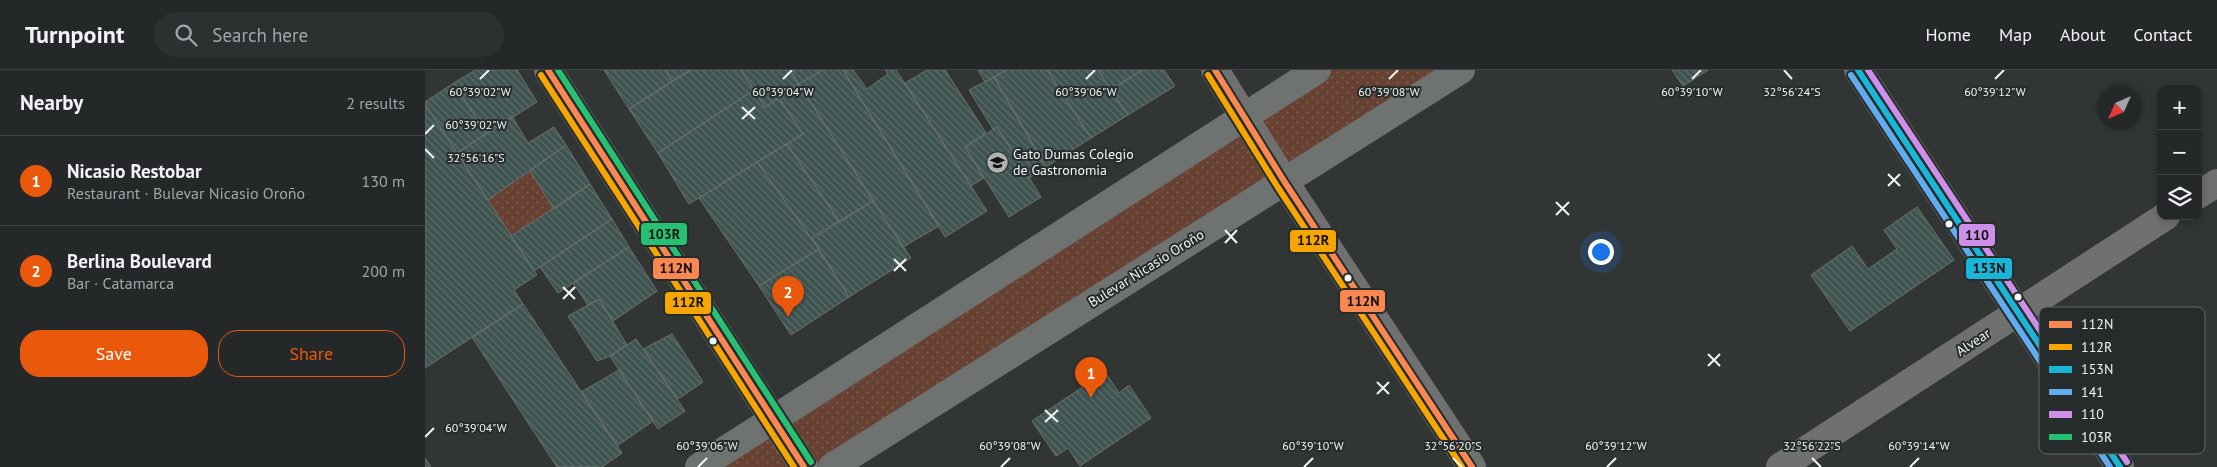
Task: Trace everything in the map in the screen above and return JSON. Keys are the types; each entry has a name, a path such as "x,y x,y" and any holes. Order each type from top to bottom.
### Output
{"main road":[{"path":"549,70 804,467"},
{"path":"699,467 772,418 1317,70"},
{"name":"Bulevar Nicasio Oroño","path":"832,467 1461,70"}],"street":[{"path":"1215,70 1284,181 1472,467"},
{"path":"1858,70 2039,344"},
{"path":"2202,192 2217,183"},
{"name":"Alvear","path":"1780,467 2160,220"},
{"path":"2111,454 2120,467"}],"shaded area":[{"path":"1317,70 1461,70 832,467 699,467"},
{"path":"530,171 554,209 511,236 488,200"}],"building":[{"path":"475,70 517,70 537,102 486,134 454,83"},
{"path":"604,70 665,70 672,81 629,109"},
{"path":"665,70 691,70 672,81"},
{"path":"691,70 741,70 754,90 658,153 629,109"},
{"path":"741,70 790,70 799,84 765,107"},
{"path":"790,70 823,70 799,84"},
{"path":"823,70 843,70 939,226 903,247 799,84"},
{"path":"843,70 853,70 867,89 888,74 885,70 896,70 987,211 945,237"},
{"path":"927,70 945,70 986,133 965,147 984,178 971,186 905,83"},
{"path":"978,70 1006,70 985,82"},
{"path":"1006,70 1047,70 1091,138 1046,167 994,77"},
{"path":"1047,70 1098,70 1128,115 1091,138"},
{"path":"1098,70 1142,70 1111,90"},
{"path":"1142,70 1164,70 1175,86 1128,115 1111,90"},
{"path":"1672,70 1708,70 1683,86"},
{"path":"994,77 1046,167 1029,178 997,127 993,129 969,90"},
{"path":"454,83 486,134 457,153 425,104 425,102"},
{"path":"799,84 873,201 839,221 787,144 803,134 779,98"},
{"path":"754,90 765,107 779,98 803,134 689,204 658,153"},
{"path":"425,104 537,275 514,290 523,304 425,368"},
{"path":"512,116 528,143 554,127 566,145 488,200 457,153"},
{"name":"Gato Dumas Colegio de Gastronomia","path":"997,127 1041,197 1009,217 965,147"},
{"path":"787,144 839,221 811,238 757,162"},
{"path":"566,145 590,184 554,209 530,171"},
{"path":"757,162 819,249 759,286 699,198"},
{"path":"590,184 612,219 534,271 511,236"},
{"path":"873,201 911,258 849,297 812,239"},
{"path":"1917,207 1954,260 1850,331 1811,275 1852,246 1868,269 1897,249 1884,230"},
{"path":"612,219 629,247 558,293 540,267"},
{"path":"629,247 657,291 613,321 599,299 588,305 573,283"},
{"path":"819,249 849,297 791,335 759,286"},
{"path":"599,299 627,345 610,356 597,361 568,316"},
{"path":"523,304 622,453 602,467 557,467 472,337"},
{"path":"672,334 703,382 678,399 643,349"},
{"path":"636,339 685,411 658,429 610,356"},
{"path":"619,370 653,421 617,446 581,392"},
{"path":"1105,372 1119,393 1129,385 1151,418 1080,466 1068,448 1056,456 1032,421"},
{"path":"425,458 431,467 425,467"}],"transit line":[{"name":"112N","path":"548,70 804,467"},
{"name":"103R","path":"558,70 811,462"},
{"name":"112N","path":"1215,70 1284,181 1472,467"},
{"name":"153N","path":"1858,70 2039,344"},
{"name":"110","path":"1868,70 2039,329"},
{"name":"112R","path":"541,75 794,467"},
{"name":"112R","path":"1208,75 1277,186 1462,467"},
{"name":"141","path":"1851,75 2039,360"},
{"name":"141","path":"2101,454 2110,467"},
{"name":"153N","path":"2111,454 2120,467"},
{"name":"110","path":"2122,454 2127,462"}],"place":[{"name":"Gato Dumas Colegio de Gastronomia","path":"997,162"},
{"name":"Berlina Boulevard","path":"788,317"},
{"name":"Nicasio Restobar","path":"1091,398"}]}
